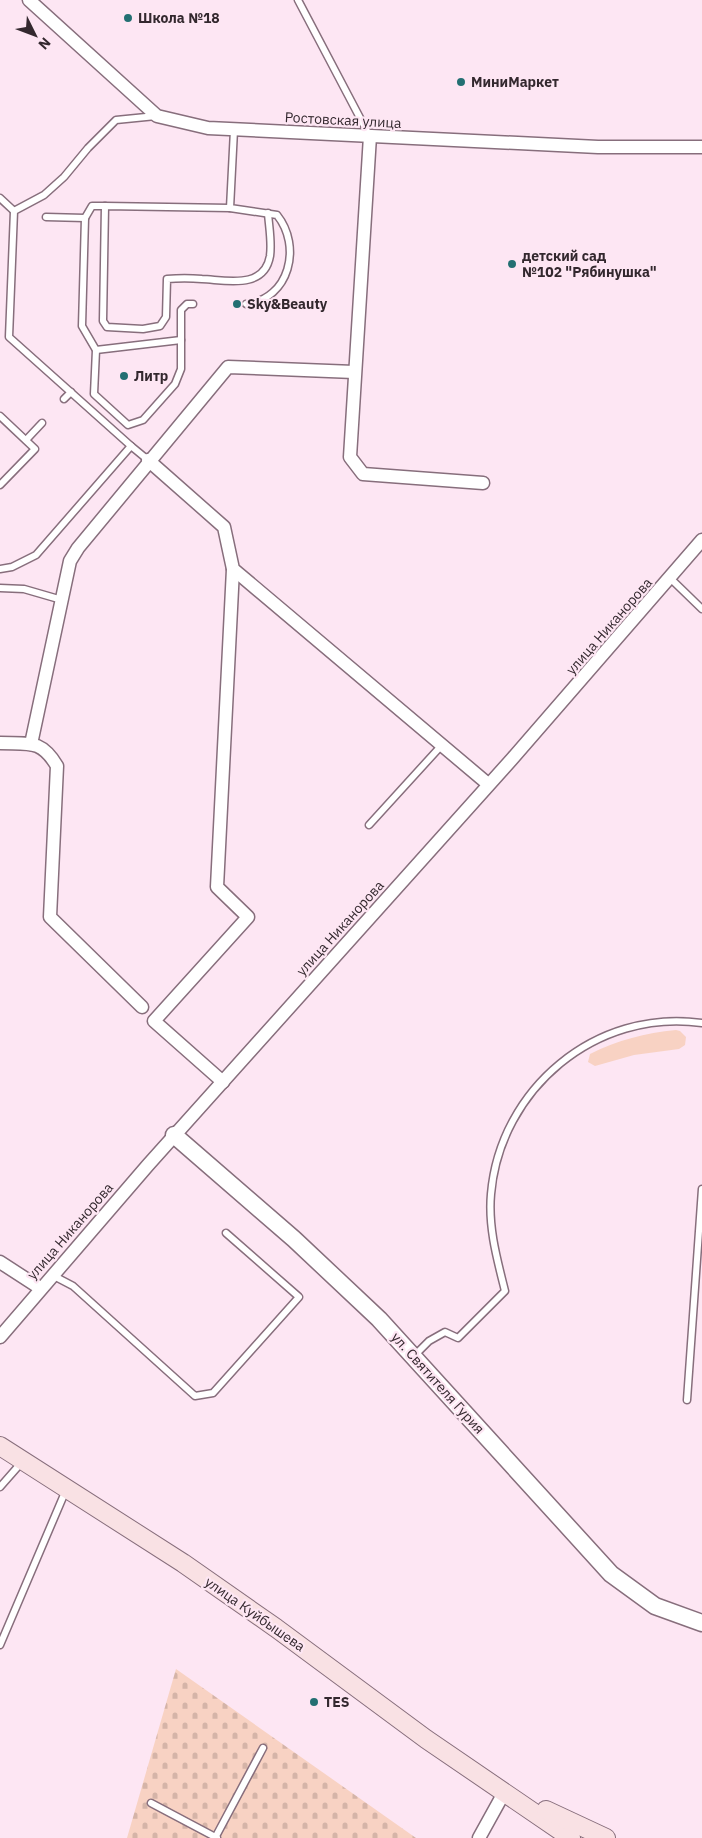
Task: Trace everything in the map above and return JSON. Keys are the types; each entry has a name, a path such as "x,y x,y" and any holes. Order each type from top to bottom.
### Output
{"main road":[{"name":"улица Куйбышева","path":"0,1446 183,1564 276,1628 426,1739 504,1791"},
{"path":"504,1791 571,1838"},
{"path":"504,1791 606,1838"}],"street":[{"name":"Ростовская улица","path":"30,0 157,116 208,128 598,147 702,148"},
{"path":"370,136 350,457 363,474 483,483"},
{"path":"32,744 70,561 78,548 148,460 228,366 354,372"},
{"path":"148,460 224,527 233,569 217,887 248,917 154,1021 222,1082"},
{"name":"улица Никанорова","path":"0,1337 40,1288 174,1135 488,784 512,760 702,540"},
{"path":"233,569 488,784"},
{"path":"0,743 32,744 47,750 57,766 50,917 142,1007"},
{"name":"ул. Святителя Гурия","path":"174,1135 294,1239 379,1319 611,1574 655,1606 702,1624"},
{"path":"0,1262 40,1288"},
{"path":"480,1838 504,1791"}],"lane":[{"path":"298,0 370,136"},
{"path":"14,211 44,195 64,177 88,148 116,120 157,116"},
{"path":"230,208 234,130"},
{"path":"0,198 14,211 9,337 148,460"},
{"path":"193,304 187,304 181,310 180,368 174,384 143,420 128,425 94,394 96,350 82,326 85,218 92,206 230,208 277,215 285,224 288,270 279,288 273,294 256,303 246,304"},
{"path":"105,206 104,321 107,327 143,329 160,326 166,317 167,279 237,282 254,279 263,271 270,257 268,213"},
{"path":"46,217 85,218"},
{"path":"96,350 181,340"},
{"path":"64,399 71,392"},
{"path":"0,416 35,448 0,485"},
{"path":"26,440 42,423"},
{"path":"0,568 12,567 36,555 131,446"},
{"path":"670,578 702,609"},
{"path":"0,588 24,589 62,600"},
{"path":"369,825 441,746"},
{"path":"414,1357 429,1341 444,1332 458,1338 505,1291 492,1233 490,1214 493,1176 500,1149 510,1123 531,1091 564,1059 604,1036 639,1025 657,1022 702,1023"},
{"path":"687,1400 702,1189"},
{"path":"52,1275 74,1286 195,1396 213,1393 299,1297 226,1234"},
{"path":"0,1487 23,1461"},
{"path":"0,1645 67,1488"},
{"path":"151,1803 216,1838 263,1748"}],"green space":[{"path":"676,1030 686,1037 685,1045 679,1049 634,1055 595,1066 588,1062 590,1054 621,1041 653,1033"},
{"path":"176,1669 416,1838 127,1838"}],"place":[{"name":"Школа №18","path":"128,18"},
{"name":"МиниМаркет","path":"461,82"},
{"name":"детский сад №102 \"Рябинушка\"","path":"512,264"},
{"name":"Sky&Beauty","path":"237,304"},
{"name":"Литр","path":"124,376"},
{"name":"TES","path":"314,1702"}]}
